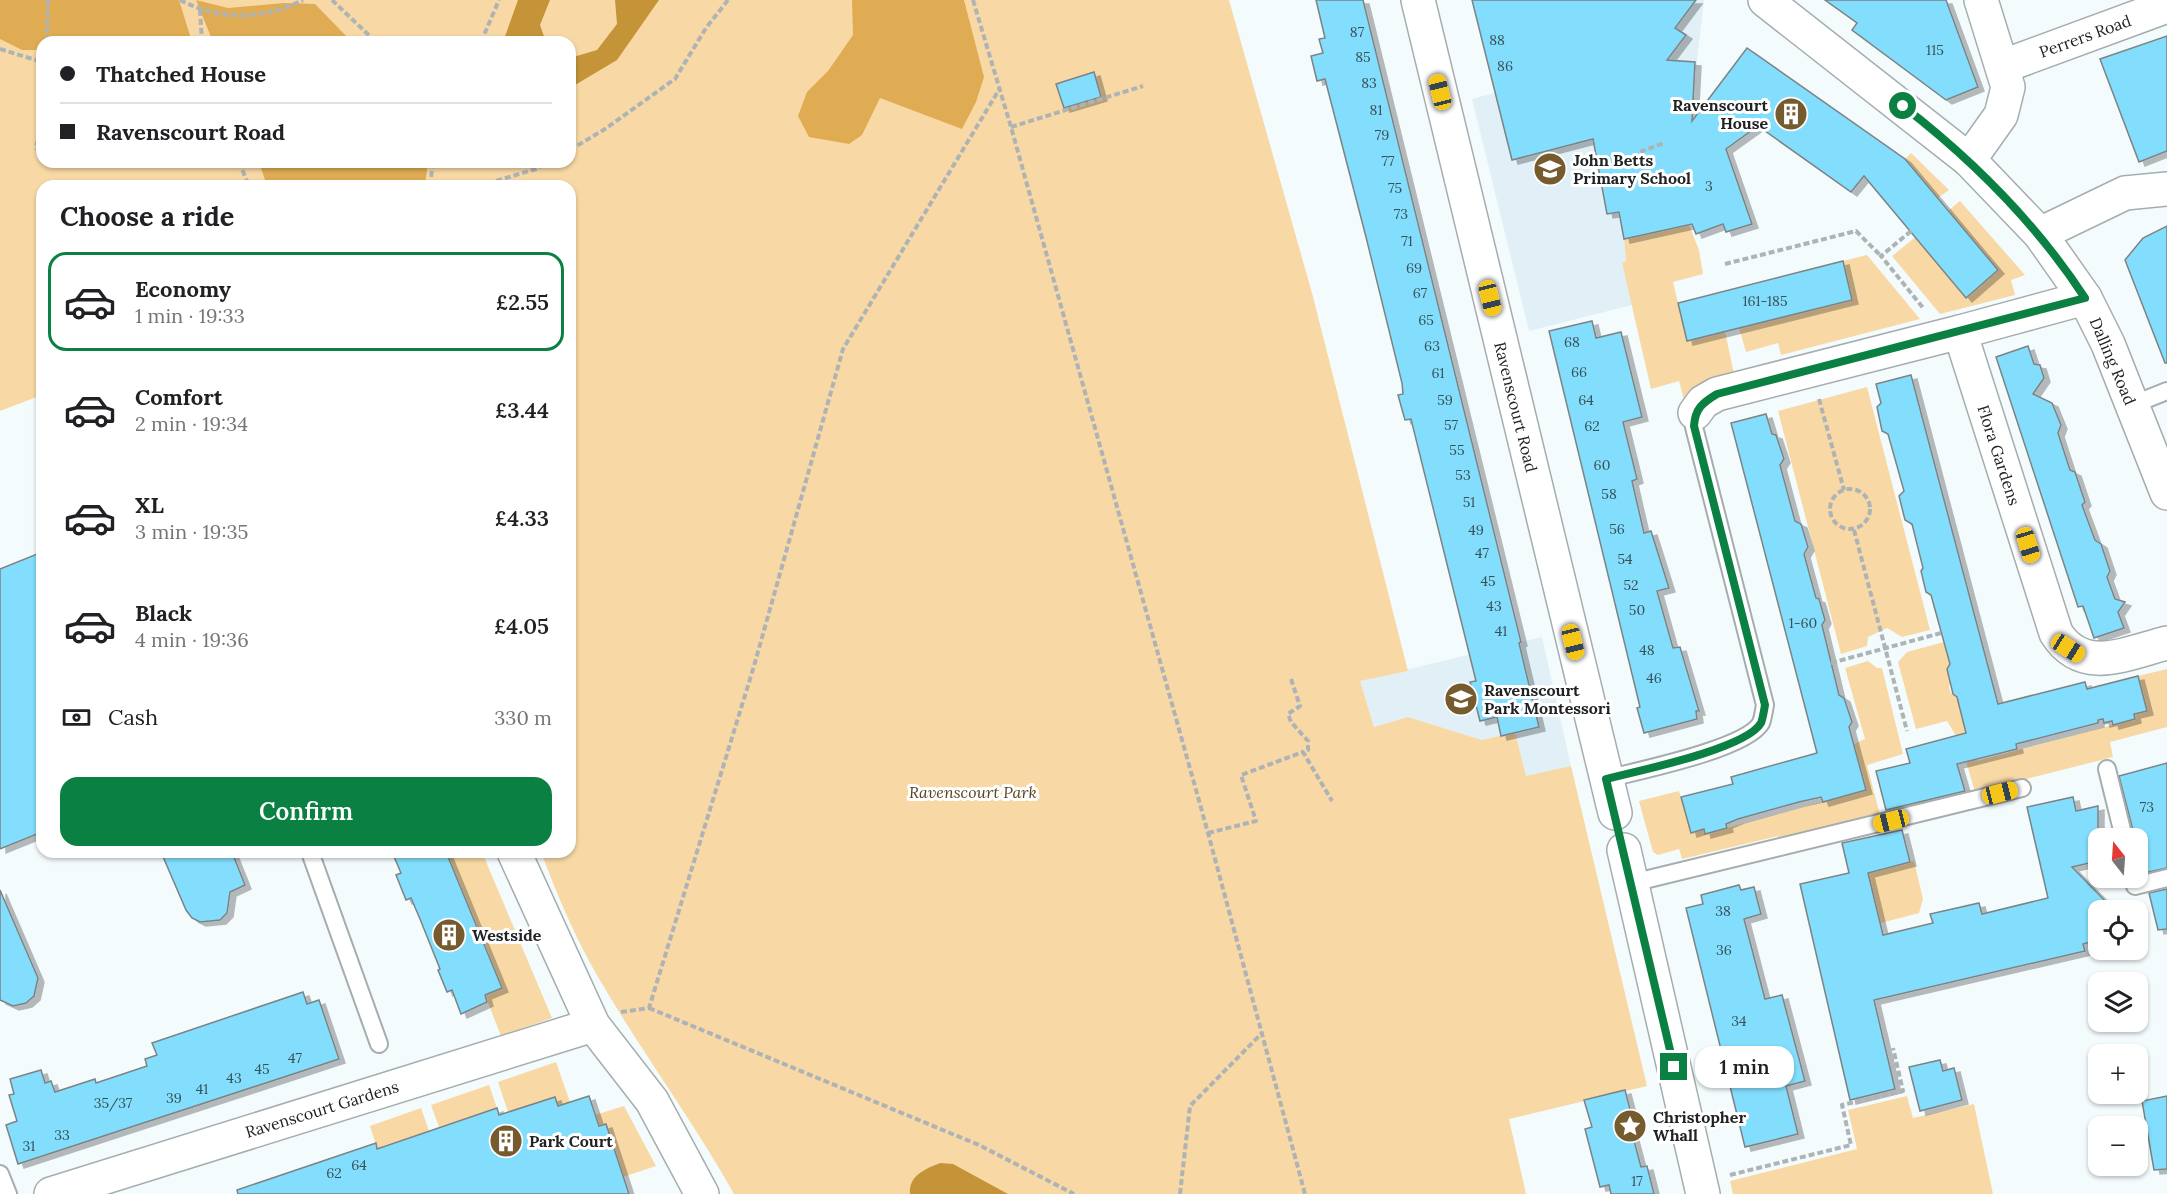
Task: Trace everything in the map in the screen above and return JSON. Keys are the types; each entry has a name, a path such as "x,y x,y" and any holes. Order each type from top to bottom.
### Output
{"street":[{"name":"Ravenscourt Road","path":"1418,0 1615,813"},
{"name":"Dalling Road","path":"1765,0 1920,119 1969,160 2040,234 2085,298 2108,344 2167,490"},
{"path":"1969,160 2001,114 2008,87 2004,66 1981,0"},
{"name":"Perrers Road","path":"2004,66 2167,6"},
{"path":"2040,234 2125,193 2167,189"},
{"path":"1695,413 1703,402 1717,394 2085,298"},
{"name":"Flora Gardens","path":"1953,334 2052,622 2061,641 2081,656 2098,660 2167,643"},
{"path":"1624,850 1701,1188"},
{"path":"517,858 593,1024 651,1101 702,1194"},
{"name":"Ravenscourt Gardens","path":"51,1194 593,1024"}],"lane":[{"path":"2132,405 2167,391"},
{"path":"1606,779 1729,745 1750,734 1761,723 1765,705 1694,426 1695,413"},
{"path":"2107,769 2122,828"},
{"path":"1632,883 2022,788"},
{"path":"1615,813 1624,850"},
{"path":"312,858 379,1044"},
{"path":"2148,883 2167,878"},
{"path":"0,1174 8,1194"}],"path":[{"path":"47,36 48,0"},
{"path":"180,0 200,10 240,17 280,11 303,0"},
{"path":"332,0 370,36"},
{"path":"484,36 499,0"},
{"path":"576,146 605,129 675,79 706,28 728,0"},
{"path":"973,0 1000,88 1209,833 1305,1194"},
{"path":"200,10 202,36"},
{"path":"0,49 36,60"},
{"path":"1011,128 1143,86"},
{"path":"649,1008 753,666 843,349 1000,88"},
{"path":"1640,152 1664,143"},
{"path":"499,180 538,168"},
{"path":"1725,264 1856,231 1953,334"},
{"path":"1881,256 1911,231"},
{"path":"1812,370 1844,490"},
{"path":"1844,490 1862,493 1870,504 1869,517 1854,530 1841,528 1831,518 1830,505 1833,498 1844,490"},
{"path":"1854,530 1907,731"},
{"path":"1831,663 1941,633"},
{"path":"1209,833 1256,821 1241,775 1308,750 1308,741 1291,722 1288,714 1300,706 1291,679"},
{"path":"1303,752 1332,801"},
{"path":"593,1024 620,1012 649,1008 979,1145 1074,1194"},
{"path":"1180,1194 1190,1106 1263,1032"},
{"path":"1701,1188 1851,1145 1842,1105 1903,1091 1893,1048"}],"shaded area":[{"path":"0,0 179,0 190,36 36,36 36,50 22,50 0,39"},
{"path":"196,0 228,8 284,3 315,4 346,36 211,36"},
{"path":"518,0 550,0 540,25 544,36 505,36"},
{"path":"615,0 659,0 617,60 576,84 576,56 597,50 617,24"},
{"path":"852,0 964,0 984,77 976,102 962,129 880,98 862,135 849,144 809,137 798,116 807,92 828,71 853,35"},
{"name":"John Betts Primary School","path":"1534,0 1704,0 1695,78 1593,77 1624,239 1626,261 1622,263 1632,305 1529,331 1472,99 1553,77"},
{"path":"261,168 427,168 426,180 265,180"},
{"name":"Ravenscourt Park Montessori","path":"1542,637 1571,766 1526,777 1515,732 1482,740 1408,717 1374,727 1360,681"},
{"path":"940,1163 953,1164 1008,1194 910,1194 915,1178 923,1171"}],"green space":[{"name":"Ravenscourt Park","path":"0,0 1229,0 1312,293 1408,671 1360,681 1374,727 1408,717 1482,740 1515,732 1526,776 1571,766 1647,1086 1509,1119 1526,1194 734,1194 598,977 567,916 543,858 576,858 576,180 36,180 36,397 0,411"},
{"path":"1911,153 1949,190 1938,198 1905,159"},
{"path":"1960,201 2025,275 2011,280 2015,295 1940,314 1892,256"},
{"path":"1689,225 1699,250 1703,274 1673,282 1687,340 1725,331 1734,374 1701,386 1684,400 1679,381 1651,389 1622,263 1626,261 1624,239"},
{"path":"1867,255 1920,319 1781,355 1778,343 1746,352 1739,328 1852,300 1843,261"},
{"path":"1867,387 1930,630 1902,637 1887,628 1868,637 1867,646 1841,654 1778,411"},
{"path":"1944,642 1950,664 1948,674 1953,676 1954,681 1949,685 1950,692 1957,698 1966,714 1977,761 2135,719 2134,714 2147,711 2138,676 2167,669 2167,727 2110,742 2113,757 1975,792 1961,744 1947,721 1916,729 1898,662 1907,652"},
{"path":"1868,661 1877,668 1882,668 1903,754 1867,765 1880,815 1779,840 1778,836 1682,859 1679,849 1658,855 1653,852 1639,801 1679,791 1691,832 1704,829 1705,834 1866,790 1854,744 1865,739 1845,668"},
{"path":"447,858 485,858 552,1018 501,1036 485,995 502,988 480,932 462,939"},
{"path":"1914,861 1923,899 1919,913 1858,929 1846,879"},
{"path":"556,1062 570,1102 558,1106 555,1097 508,1112 498,1082"},
{"path":"489,1085 497,1108 439,1127 431,1105"},
{"path":"1907,1096 1913,1118 1974,1104 1993,1194 1733,1194 1730,1181 1857,1149 1848,1110"},
{"path":"624,1106 656,1166 623,1177 595,1115"},
{"path":"421,1108 429,1131 377,1148 370,1126"}],"building":[{"path":"1316,0 1363,0 1521,642 1519,643 1539,727 1501,736 1497,717 1480,721 1470,682 1476,681 1411,419 1405,420 1398,395 1403,394 1402,383 1366,237 1325,79 1317,81 1311,56 1323,53 1319,39 1325,38"},
{"path":"1472,0 1696,0 1675,28 1686,35 1667,60 1695,62 1692,121 1747,48 1905,159 1998,270 1966,298 1864,176 1851,192 1758,126 1726,149 1752,224 1726,232 1723,224 1696,234 1692,224 1624,239 1619,212 1607,214 1593,139 1512,160"},
{"path":"1825,0 1946,0 1978,87 1946,100 1852,30 1857,23"},
{"path":"2167,36 2167,151 2139,162 2100,59"},
{"path":"1094,72 1101,97 1064,108 1056,84"},
{"path":"2167,226 2167,363 2165,363 2125,260 2143,238"},
{"path":"1843,261 1852,300 1687,341 1678,303"},
{"path":"1592,321 1596,338 1621,332 1642,417 1623,422 1637,479 1632,481 1644,533 1651,531 1669,588 1657,591 1673,648 1680,647 1699,711 1696,711 1697,719 1644,733 1637,708 1640,707 1549,331"},
{"path":"2028,346 2034,364 2040,365 2044,378 2033,394 2052,403 2061,425 2058,433 2070,470 2075,472 2085,502 2082,505 2095,540 2101,544 2110,571 2107,577 2115,599 2125,602 2118,612 2124,628 2094,638 2083,606 2078,607 1996,357"},
{"path":"1911,375 1998,704 2085,682 2087,689 2138,676 2147,711 2134,714 2135,719 2113,725 2112,721 2104,723 2103,719 2098,720 2098,723 2016,744 2017,749 1957,764 1965,791 1886,810 1876,771 1910,763 1906,749 1966,733 1957,697 1953,694 1947,669 1950,664 1931,595 1926,592 1921,571 1923,568 1912,524 1905,520 1899,496 1904,491 1888,434 1882,431 1877,407 1881,403 1876,384"},
{"path":"1766,414 1772,434 1776,435 1784,459 1780,465 1795,521 1801,524 1808,547 1804,554 1816,598 1819,599 1825,620 1822,625 1839,695 1844,698 1852,722 1849,727 1866,790 1823,802 1821,797 1799,802 1738,819 1726,824 1727,828 1705,834 1704,829 1691,833 1681,797 1733,784 1731,777 1817,753 1731,423"},
{"path":"36,554 36,834 0,849 0,569"},
{"path":"2167,763 2167,868 2148,872 2148,828 2132,828 2119,776"},
{"path":"2073,797 2076,811 2098,806 2098,828 2088,828 2088,863 2072,867 2088,883 2088,888 2093,888 2104,900 2088,900 2088,943 2083,944 2085,951 1874,1000 1895,1089 1850,1100 1800,884 1849,873 1842,843 1902,830 1910,862 1868,873 1883,935 1933,923 1930,914 1979,903 1982,914 2048,898 2027,807"},
{"path":"164,858 234,858 245,885 230,892 227,913 220,920 200,922 192,918 186,910"},
{"name":"Westside","path":"395,858 448,858 502,988 485,995 487,1002 461,1014 452,990 447,992 411,898 406,900 396,875 401,873"},
{"path":"1739,885 1741,890 1754,887 1761,914 1744,919 1765,999 1782,995 1805,1081 1786,1086 1798,1134 1745,1147 1686,908 1703,904 1701,895"},
{"path":"2167,889 2167,929 2158,930 2149,893"},
{"path":"0,890 38,978 34,996 26,1003 13,1006 0,1000"},
{"path":"303,992 307,1004 319,1000 339,1059 18,1164 6,1125 17,1121 9,1095 14,1094 10,1079 41,1070 45,1083 51,1081 55,1092 95,1079 96,1083 147,1066 145,1059 157,1055 152,1043"},
{"path":"1940,1060 1943,1071 1954,1068 1962,1100 1920,1111 1909,1067"},
{"path":"1625,1090 1633,1121 1629,1122 1641,1167 1647,1166 1654,1194 1611,1194 1609,1185 1600,1187 1585,1129 1592,1127 1584,1100"},
{"name":"Park Court","path":"589,1096 599,1126 606,1124 629,1194 238,1194 237,1190 376,1143 377,1149 497,1108 499,1115 555,1097 558,1106"},
{"path":"2167,1096 2167,1169 2154,1170 2148,1136 2148,1116 2145,1116 2143,1104 2148,1104 2148,1100"}],"place":[{"name":"Ravenscourt House","path":"1791,114"},
{"name":"John Betts Primary School","path":"1550,169"},
{"name":"Ravenscourt Park Montessori","path":"1461,699"},
{"name":"Westside","path":"449,935"},
{"name":"Christopher Whall","path":"1630,1126"},
{"name":"Park Court","path":"506,1141"}],"route":[{"path":"1674,1067 1606,779 1729,745 1750,734 1761,723 1765,705 1694,426 1695,413 1703,402 1717,394 2085,298 2040,234 1991,181 1903,106"}]}
